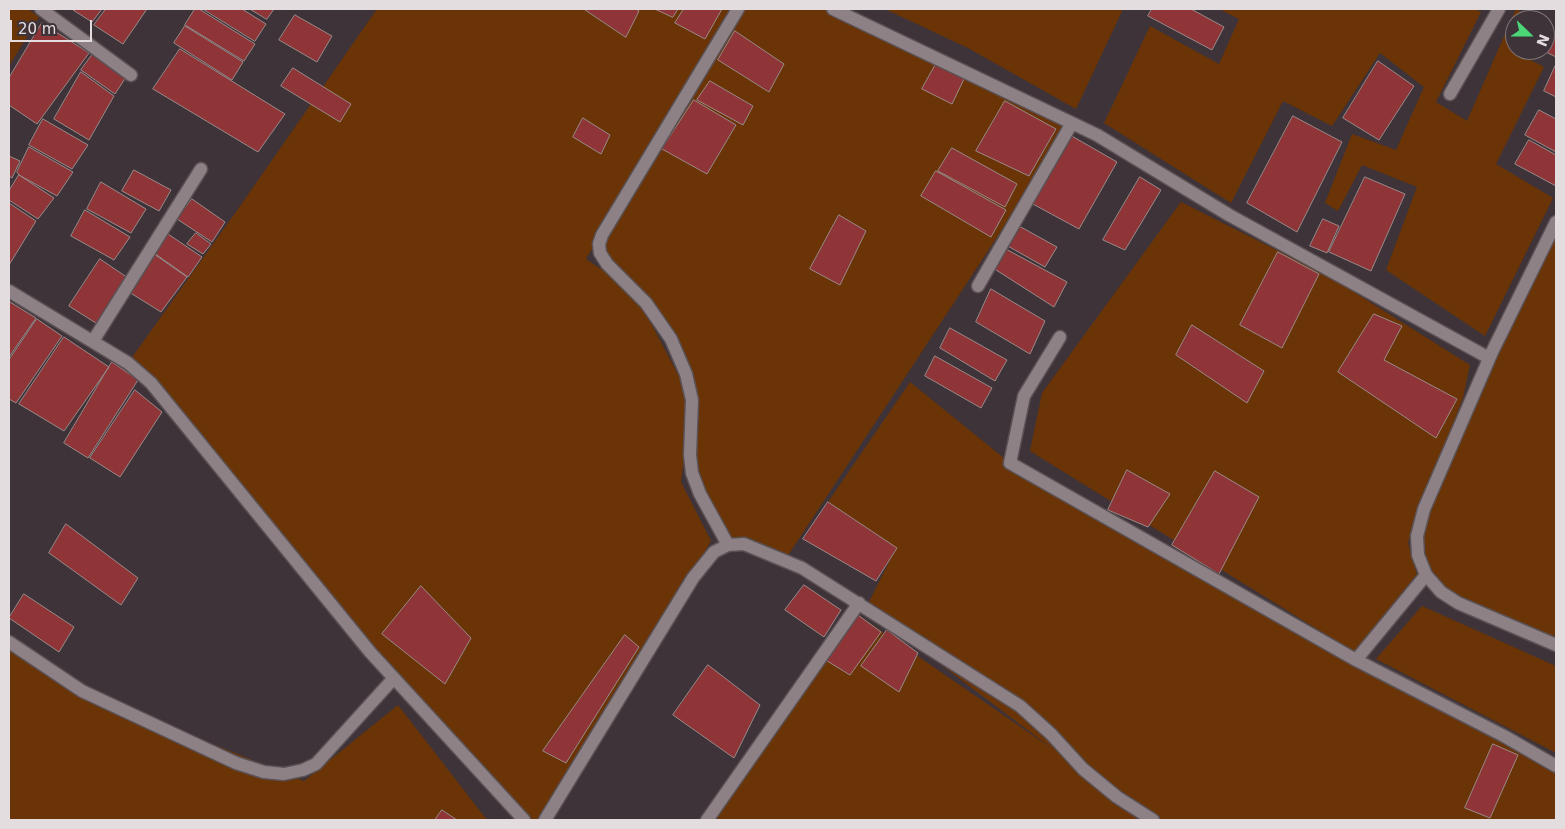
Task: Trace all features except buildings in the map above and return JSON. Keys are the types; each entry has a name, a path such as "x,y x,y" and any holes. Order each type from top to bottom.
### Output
{"street":[{"path":"41,9 131,75"},
{"path":"728,545 700,494 692,473 690,455 692,400 686,374 671,339 646,303 608,264 600,253 599,244 602,235 738,9"},
{"path":"833,9 1097,135 1229,215 1489,358"},
{"path":"1450,94 1499,9"},
{"path":"978,286 1072,123"},
{"path":"93,341 201,169"},
{"path":"1556,222 1489,358 1424,508 1417,536 1418,555 1426,575 1441,592 1458,602 1556,645"},
{"path":"10,293 128,363 151,383 370,652 524,820"},
{"path":"1060,338 1024,396 1010,463 1356,660 1504,736 1556,766"},
{"path":"545,820 693,578 714,552 728,545 744,544 802,568 1020,706 1051,734 1091,775 1117,797 1154,820"},
{"path":"1356,660 1426,575"},
{"path":"707,820 860,603"},
{"path":"9,642 82,691 236,763 264,772 284,774 302,770 316,764 394,678"}],"shaded area":[{"path":"9,9 28,9 39,17 9,66"},
{"path":"377,9 833,9 1072,123 787,557 728,545 690,455 699,423 692,401 681,482 711,541 545,820 524,820 128,363","holes":["725,28 599,244 631,289 586,259","635,293 646,303 685,356 691,399"]},
{"path":"885,9 1123,9 1076,109 968,48"},
{"path":"1219,9 1474,9 1481,12 1436,102 1467,121 1505,34 1505,60 1531,60 1544,67 1496,164 1553,198 1485,336 1386,270 1417,187 1362,165 1338,211 1325,203 1352,134 1396,150 1424,87 1380,53 1332,126 1283,101 1231,203 1104,123 1150,26 1219,64 1239,19"},
{"path":"1181,202 1330,277 1470,365 1463,398 1408,542 1417,574 1354,652 1030,451 1042,393"},
{"path":"1556,223 1556,645 1458,603 1418,555 1417,536"},
{"path":"910,382 1010,463 1556,773 1556,820 709,820 858,615 1054,750 866,608 896,548 828,502"},
{"path":"1422,606 1556,666 1556,753 1376,659"},
{"path":"9,642 82,691 304,781 398,705 487,820 9,820"}]}
